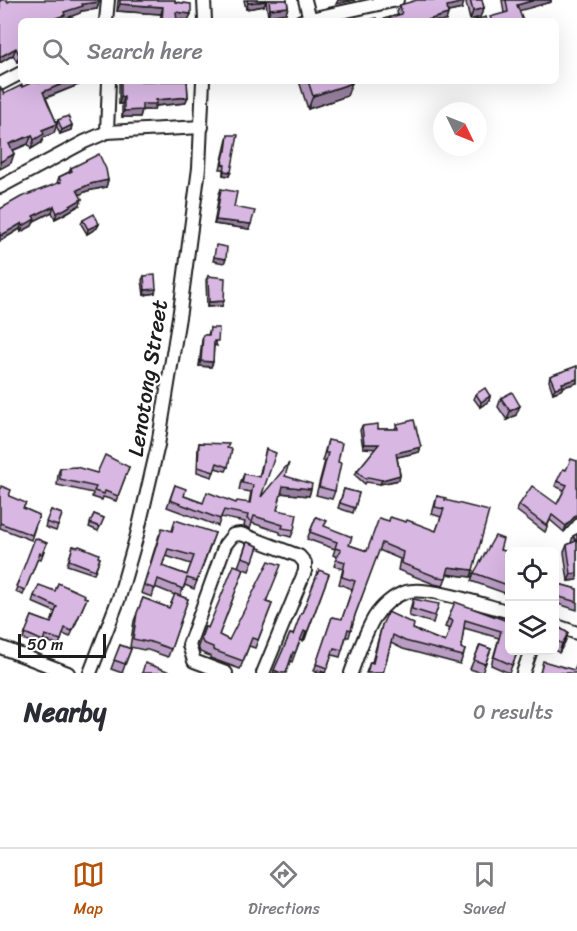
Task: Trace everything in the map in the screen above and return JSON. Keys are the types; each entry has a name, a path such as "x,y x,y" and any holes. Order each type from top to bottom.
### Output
{"street":[{"path":"106,18 108,0"},
{"path":"204,0 204,18"},
{"path":"305,0 305,18"},
{"path":"314,18 397,0"},
{"path":"0,84 18,75"},
{"path":"107,132 109,84"},
{"name":"Lenotong Street","path":"90,673 119,598 137,535 158,445 180,311 199,168 203,84"},
{"path":"0,187 107,132 202,127"},
{"path":"226,673 194,661 189,645 225,545 233,536 241,534 299,556 305,563 305,571 263,673"},
{"path":"351,673 366,633 376,615 389,601 407,591 434,592 505,611"},
{"path":"559,626 577,633"},
{"path":"0,647 68,673"},
{"path":"523,673 530,655"}],"building":[{"path":"0,0 8,2 12,0 99,0 99,2 82,4 83,6 64,12 65,15 56,18 18,18 18,53 16,48 0,57"},
{"path":"120,0 175,0 175,2 191,4 191,14 176,12 177,18 162,18 163,7 120,4"},
{"path":"247,0 266,0 266,1 248,3"},
{"path":"269,0 287,0 288,7 270,9"},
{"path":"417,0 464,0 464,2 447,6 448,14 434,18 388,18 402,14 400,5"},
{"path":"470,0 482,0 484,8 473,11"},
{"path":"506,0 535,0 517,5 522,18 490,17 508,12"},
{"path":"28,84 62,84 43,92 57,124 42,130 44,134 34,140 32,135 9,144 14,154 0,162 0,86 4,94 22,85 22,87"},
{"path":"121,84 187,84 188,97 156,100 156,104 142,104 142,110 124,111 124,97 121,97"},
{"path":"309,84 349,84 313,96"},
{"path":"68,116 72,125 62,130 58,120"},
{"path":"228,135 238,135 231,172 224,171 225,165 222,164"},
{"path":"99,154 108,180 77,190 82,199 65,209 57,213 54,206 33,216 35,219 23,226 22,223 0,236 0,209 21,197 61,182 59,177 72,171 71,168"},
{"path":"221,189 237,192 234,207 255,211 251,224 216,220"},
{"path":"94,214 99,224 88,229 83,220"},
{"path":"216,245 227,247 226,259 214,257"},
{"path":"155,275 156,289 145,290 144,276"},
{"path":"208,276 225,278 224,301 209,302"},
{"path":"210,328 219,328 218,341 214,341 213,362 201,361 203,335 209,335"},
{"path":"577,366 577,379 562,383 563,386 555,388 550,376"},
{"path":"485,388 490,396 481,402 476,394"},
{"path":"512,392 520,406 510,411 501,398"},
{"path":"414,420 421,447 396,453 400,475 382,480 368,477 366,479 357,471 379,444 364,444 362,426 378,424 378,429 398,429 397,424"},
{"path":"328,440 342,443 338,462 341,463 335,491 319,487 328,453 325,453"},
{"path":"199,443 229,444 227,448 232,449 228,467 217,463 214,472 198,467"},
{"path":"266,449 276,453 261,497 289,463 285,476 312,484 311,489 283,486 277,510 297,514 294,530 282,528 283,525 254,516 252,522 247,519 248,515 224,510 220,519 170,500 175,485 186,489 184,496 203,503 207,492 236,503 237,501 250,503 253,485 242,483 244,474 260,477"},
{"path":"105,455 129,467 118,496 105,491 104,494 94,491 96,487 60,479 60,468 76,467 97,473"},
{"path":"571,459 577,461 577,514 566,526 552,515 547,526 519,505 532,486 557,504 567,485 557,481"},
{"path":"1,486 11,490 9,496 26,503 23,508 39,515 32,535 0,523"},
{"path":"344,489 359,493 355,508 340,503"},
{"path":"437,496 489,511 473,570 449,567 446,578 437,577 401,563 403,552 382,543 342,650 334,648 327,668 316,664 332,617 342,619 355,581 342,577 345,562 336,559 341,550 335,548 337,542 310,532 316,517 327,521 324,526 352,537 349,545 367,551 379,518 389,521 390,517 406,522 407,520 436,531 444,509 435,507"},
{"path":"51,510 62,514 58,526 46,522"},
{"path":"94,514 104,518 100,527 90,523"},
{"path":"175,520 215,533 197,581 187,578 183,589 158,579 155,589 144,585 162,528 172,531","holes":["168,549 194,556 187,575 162,566"]},
{"path":"577,534 577,573 571,574 567,545 576,541 573,536"},
{"path":"495,536 503,539 500,550 505,551 505,584 474,573"},
{"path":"35,538 47,543 42,554 40,553 25,590 17,587"},
{"path":"247,542 258,546 253,561 242,557"},
{"path":"73,546 99,554 100,558 95,570 69,560"},
{"path":"269,561 281,565 266,602 272,604 258,640 252,638 243,661 213,650 213,647 203,643 201,638 205,627 208,628 234,565 244,569 219,635 229,640"},
{"path":"319,570 329,574 308,630 304,631 295,653 293,652 286,673 281,673 274,670 290,634 293,635"},
{"path":"58,583 87,598 72,631 65,628 61,640 45,635 43,641 25,633 32,616 51,623 57,607 34,596 39,585 55,591"},
{"path":"559,584 577,589 577,602 559,597"},
{"path":"175,594 188,599 171,649 148,641 133,639 137,613 143,598 169,608"},
{"path":"413,599 439,604 435,616 412,609"},
{"path":"455,602 505,620 505,655 516,655 512,665 494,657 501,631 465,620 461,648 465,650 463,656 405,641 393,635 383,673 367,673 370,662 373,663 382,625 388,612 414,624 413,629 445,642 453,621 448,619"},
{"path":"559,627 568,633 562,644 559,642"},
{"path":"120,645 131,649 125,664 114,660"},
{"path":"480,645 491,649 485,664 474,660"},
{"path":"543,661 574,670 577,663 577,673 540,673"},
{"path":"145,663 173,673 142,673"}]}
